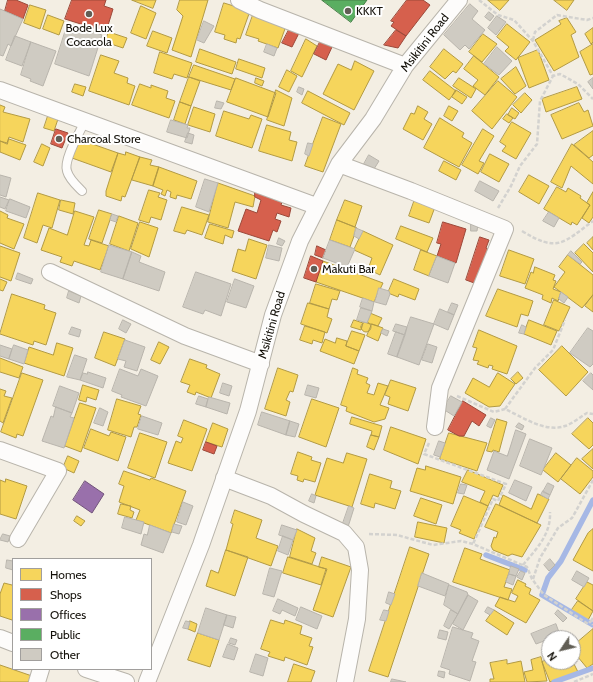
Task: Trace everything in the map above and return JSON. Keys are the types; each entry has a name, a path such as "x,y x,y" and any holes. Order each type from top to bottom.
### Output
{"street":[{"path":"239,0 260,10 406,66"},
{"name":"Msikitini Road","path":"152,670 186,585 248,411 276,308 300,241 316,206 339,164 373,119 406,66 459,0"},
{"path":"0,90 316,206"},
{"path":"339,164 505,229 440,388 435,427"},
{"path":"50,272 185,336 261,364"},
{"path":"0,450 58,471 18,538"},
{"path":"224,478 271,496 344,533 356,547 360,570 357,620 345,682"},
{"path":"0,638 12,642"},
{"path":"37,682 41,670"},
{"path":"89,670 126,682"},
{"name":"Msikitini Road","path":"147,682 152,670"}],"lane":[{"path":"82,191 73,183 66,171 67,162 85,121"}],"path":[{"path":"479,0 498,15 514,20 533,41 553,76"},
{"path":"533,41 535,32 557,15 587,20 593,18"},
{"path":"593,99 578,84 560,74 553,76 540,101 537,144 520,166 511,186 496,212 505,229 518,229 548,244 560,243 593,220"},
{"path":"440,388 494,412 505,409 535,368 553,350 565,320"},
{"path":"505,409 532,422 553,427 565,426 587,413 593,414"},
{"path":"435,427 424,454 506,484 498,501 493,499 473,544"},
{"path":"532,579 540,558 558,528 572,518 593,480"},
{"path":"550,512 547,531 537,549 523,565 527,567 532,579 544,595 588,624 593,618"},
{"path":"344,533 397,535 433,545 461,541 473,544 527,567"},
{"path":"591,621 593,625"},
{"path":"574,682 593,674"}],"building: Homes":[{"path":"132,0 156,0 153,8"},
{"path":"180,0 208,0 191,57 172,50 183,16 177,10"},
{"path":"488,0 509,0 500,10"},
{"path":"554,0 574,0 567,10"},
{"path":"224,3 250,11 240,39 237,38 236,43 224,39 225,35 215,32"},
{"path":"30,5 46,10 40,29 24,23"},
{"path":"141,6 156,13 146,39 131,33"},
{"path":"48,15 64,21 59,35 43,29"},
{"path":"253,15 286,26 278,48 246,35"},
{"path":"567,18 576,32 571,35 579,57 554,71 535,40 561,24 559,21"},
{"path":"507,24 530,42 516,60 505,51 509,47 497,37"},
{"path":"593,28 593,42 591,44 585,34"},
{"path":"153,31 172,38 167,53 147,46"},
{"path":"109,32 127,38 123,48 105,42"},
{"path":"483,34 497,44 482,62 469,52"},
{"path":"306,39 317,46 302,77 291,71"},
{"path":"593,44 593,74 590,75 580,52"},
{"path":"200,49 236,62 232,74 196,62"},
{"path":"444,49 463,64 456,73 453,71 445,79 430,67"},
{"path":"538,50 549,80 529,88 518,58"},
{"path":"160,52 192,63 187,78 174,74 172,79 154,73"},
{"path":"101,55 119,61 114,73 128,78 127,83 135,86 129,105 89,91"},
{"path":"474,56 499,77 485,95 473,86 478,80 464,69"},
{"path":"239,59 265,68 262,78 236,69"},
{"path":"355,61 374,71 354,110 323,94 338,64 351,70"},
{"path":"194,65 235,79 231,90 189,77"},
{"path":"516,67 526,86 515,94 501,79"},
{"path":"287,70 297,76 289,92 279,87"},
{"path":"430,71 456,91 449,100 423,80"},
{"path":"189,77 200,81 191,106 180,102"},
{"path":"236,78 276,93 268,117 227,102"},
{"path":"256,78 264,81 262,86 255,83"},
{"path":"459,78 476,89 471,98 453,86"},
{"path":"498,81 517,97 492,129 472,111"},
{"path":"75,84 86,87 83,96 72,92"},
{"path":"140,84 151,88 151,85 168,91 166,98 175,101 169,118 132,105"},
{"path":"577,87 582,99 546,112 542,99"},
{"path":"276,90 292,98 284,126 267,120"},
{"path":"456,90 467,97 462,104 452,97"},
{"path":"308,91 350,113 344,125 302,103"},
{"path":"525,93 532,100 521,113 513,105"},
{"path":"180,102 191,106 185,124 174,120"},
{"path":"579,103 584,112 588,110 593,126 562,139 551,115"},
{"path":"0,105 5,107 3,112 30,119 23,142 9,137 7,143 0,141"},
{"path":"418,106 428,112 424,119 432,124 423,140 403,129 411,113 414,114"},
{"path":"449,106 458,111 452,121 444,116"},
{"path":"194,107 215,114 210,132 188,125"},
{"path":"512,108 519,113 515,119 508,115"},
{"path":"224,111 249,119 251,115 262,119 252,148 216,136"},
{"path":"507,114 513,118 509,123 503,119"},
{"path":"48,116 58,119 54,131 44,128"},
{"path":"323,117 341,124 323,172 305,166"},
{"path":"440,118 464,133 462,137 472,143 459,167 424,148"},
{"path":"512,122 531,133 516,159 502,151 506,146 500,142"},
{"path":"267,125 291,132 289,140 297,142 292,161 259,151"},
{"path":"483,129 494,136 479,161 484,163 478,174 462,165"},
{"path":"593,131 593,155 589,158 574,145"},
{"path":"9,139 26,145 20,160 0,152 0,141 7,144"},
{"path":"78,139 118,153 111,172 72,158"},
{"path":"42,144 50,148 43,166 34,162"},
{"path":"572,144 593,162 593,184 571,166 562,188 551,182"},
{"path":"126,152 140,157 125,197 122,196 121,201 106,196 106,191 118,153 125,155"},
{"path":"490,154 509,164 499,182 481,172"},
{"path":"140,157 152,160 150,165 159,167 153,186 132,180"},
{"path":"444,161 461,170 456,180 439,171"},
{"path":"159,167 197,181 191,199 177,195 176,199 170,197 171,192 167,190 165,196 161,194 163,190 153,186"},
{"path":"529,175 549,186 539,204 519,192"},
{"path":"218,183 255,196 253,207 235,202 228,228 208,222"},
{"path":"557,187 566,192 568,188 581,196 580,198 590,205 577,225 572,222 571,225 544,209"},
{"path":"149,190 160,193 158,197 167,200 161,220 151,217 149,223 139,220"},
{"path":"593,192 593,217 589,223 582,218 590,205 587,203"},
{"path":"38,193 60,200 52,228 43,225 37,243 24,238"},
{"path":"415,199 435,207 429,223 409,216"},
{"path":"61,200 75,203 73,214 59,210"},
{"path":"345,200 362,206 355,227 337,220"},
{"path":"182,207 209,215 202,235 187,230 185,234 174,231"},
{"path":"99,210 112,214 102,243 89,239"},
{"path":"0,211 8,215 7,218 24,224 14,249 0,243"},
{"path":"75,211 94,217 84,245 89,246 91,240 109,246 100,270 74,261 72,266 60,262 62,257 41,250 49,228 67,235"},
{"path":"119,216 138,223 129,251 110,244"},
{"path":"337,220 357,228 350,247 330,240"},
{"path":"140,222 158,228 149,257 131,249"},
{"path":"210,224 234,231 232,238 225,235 223,244 205,238"},
{"path":"401,226 433,238 427,252 396,239"},
{"path":"363,231 393,245 380,275 368,269 372,258 354,250"},
{"path":"593,237 593,250 587,243"},
{"path":"249,239 267,245 256,279 232,271 238,249 245,251"},
{"path":"584,244 593,253 593,272 575,253"},
{"path":"0,246 20,253 11,281 0,277"},
{"path":"421,250 437,256 429,276 414,270"},
{"path":"509,250 534,259 525,284 500,276"},
{"path":"568,255 593,275 593,295 582,308 554,287 565,272 559,267"},
{"path":"323,261 383,283 374,302 316,282"},
{"path":"535,267 555,275 553,280 556,281 553,289 561,292 558,301 552,298 551,303 542,299 543,295 525,288 531,272 533,273"},
{"path":"0,279 7,282 3,291 0,290"},
{"path":"394,279 419,289 415,300 399,294 398,297 388,293"},
{"path":"316,284 340,291 337,300 332,299 329,309 310,303"},
{"path":"498,289 533,301 528,316 521,314 517,327 486,316"},
{"path":"12,294 45,305 44,309 56,313 46,345 34,341 33,345 0,334"},
{"path":"593,295 593,312 585,306"},
{"path":"554,300 570,307 559,331 544,325"},
{"path":"308,303 329,309 327,317 332,319 327,333 301,324"},
{"path":"370,313 382,318 378,326 367,323"},
{"path":"354,320 363,323 361,330 351,327"},
{"path":"529,320 557,331 551,345 524,334"},
{"path":"364,322 368,322 371,327 368,332 364,332 361,329 361,325"},
{"path":"372,324 383,328 378,341 367,336"},
{"path":"305,326 325,332 322,343 313,340 312,344 300,340"},
{"path":"479,330 517,346 507,374 492,369 493,366 489,365 488,368 477,364 479,361 473,360 477,348 473,347"},
{"path":"352,331 365,335 359,351 346,346"},
{"path":"104,332 125,339 115,366 95,358"},
{"path":"337,338 347,341 346,346 359,351 354,364 320,351 325,339 335,343"},
{"path":"159,342 169,347 160,364 151,360"},
{"path":"57,343 73,348 64,376 24,363 29,347 53,355"},
{"path":"562,346 588,372 566,396 539,370"},
{"path":"0,358 23,367 19,378 0,372"},
{"path":"190,359 207,365 206,368 220,374 211,398 196,392 195,395 187,392 190,385 181,382"},
{"path":"278,368 298,375 293,392 290,391 286,400 290,402 286,416 265,409"},
{"path":"353,368 358,370 357,374 368,378 366,383 370,385 367,393 374,395 378,383 388,386 380,405 389,408 385,419 374,422 346,411 347,407 341,405"},
{"path":"518,372 523,378 516,384 511,379"},
{"path":"22,373 43,380 23,436 17,434 16,438 1,432"},
{"path":"498,373 515,384 500,406 489,407 465,393 473,378 489,387"},
{"path":"391,380 416,388 408,411 388,404 390,397 385,395"},
{"path":"83,385 99,390 96,400 87,397 86,402 79,400"},
{"path":"0,389 6,391 4,396 12,398 3,423 0,421"},
{"path":"117,399 141,406 138,414 141,415 137,427 134,427 131,437 108,430"},
{"path":"312,399 339,408 326,447 299,437"},
{"path":"80,403 96,408 81,452 65,446"},
{"path":"352,417 382,426 379,437 371,435 372,431 350,424"},
{"path":"588,418 593,423 593,445 589,449 572,434"},
{"path":"497,419 507,422 499,452 493,450 492,452 487,451"},
{"path":"184,420 207,429 192,471 168,463 176,441 181,443 183,438 178,436"},
{"path":"213,423 228,429 222,447 206,442"},
{"path":"391,427 426,439 418,464 384,450"},
{"path":"91,429 109,436 111,432 126,437 118,461 84,448"},
{"path":"140,433 167,442 155,478 128,468"},
{"path":"449,433 487,443 477,471 440,459"},
{"path":"371,435 379,437 374,450 367,447"},
{"path":"593,449 593,469 582,459"},
{"path":"298,452 312,457 311,460 321,463 315,482 304,479 303,482 297,480 298,476 291,474"},
{"path":"347,453 367,459 352,507 315,495 327,458 343,463"},
{"path":"556,453 571,465 558,482 543,470"},
{"path":"68,456 79,461 74,473 63,468"},
{"path":"577,458 593,471 593,477 580,494 561,479"},
{"path":"426,466 461,477 453,504 410,491 417,468 425,470"},
{"path":"468,470 503,485 498,497 493,495 488,506 480,502 485,491 462,482"},
{"path":"124,471 150,480 151,478 186,491 171,533 136,520 140,510 119,502 124,486 119,484"},
{"path":"370,474 392,481 390,488 401,491 395,509 375,503 374,508 361,504"},
{"path":"6,479 27,486 16,519 0,514 0,480 5,482"},
{"path":"538,494 549,499 537,523 499,505 503,495 531,509"},
{"path":"464,496 488,506 474,539 459,533 461,530 451,526"},
{"path":"421,498 442,505 436,524 414,516"},
{"path":"121,504 131,506 130,510 134,512 132,518 118,514"},
{"path":"496,504 541,525 522,557 512,554 508,556 493,550 491,546 494,537 496,538 498,532 485,527"},
{"path":"235,510 262,520 256,538 278,546 271,566 226,550"},
{"path":"77,516 85,521 81,526 74,521"},
{"path":"418,522 447,528 444,543 415,537"},
{"path":"297,529 315,538 311,551 316,553 312,564 290,557"},
{"path":"593,529 593,571 573,560 588,533"},
{"path":"410,547 429,554 388,677 369,671"},
{"path":"465,548 482,554 480,559 510,570 504,587 512,589 508,600 453,582"},
{"path":"226,550 248,557 235,596 206,586 211,570 218,573"},
{"path":"288,557 326,569 321,585 283,573"},
{"path":"322,557 351,567 333,617 313,610 327,569 319,567"},
{"path":"518,580 526,584 525,586 531,589 529,594 540,600 526,623 495,606 500,597 515,602 518,596 512,593"},
{"path":"587,582 593,585 593,611 576,599"},
{"path":"4,583 12,585 12,620 0,616 0,594"},
{"path":"578,601 593,611 587,622 571,611"},
{"path":"494,610 514,623 507,635 486,621"},
{"path":"271,620 284,624 285,620 302,626 300,634 312,638 309,646 313,647 307,665 285,657 284,661 268,656 270,652 261,649"},
{"path":"190,621 197,624 195,632 188,629"},
{"path":"593,629 593,664 587,668 581,661 581,639"},
{"path":"198,633 219,640 210,667 188,660"},
{"path":"541,657 541,670 544,670 547,681 527,682 524,672 533,670 531,660"},
{"path":"507,660 507,664 521,661 525,682 490,682 490,679 494,679 490,663"},
{"path":"294,664 315,671 311,682 288,682"},
{"path":"0,665 32,676 30,682 0,682"},
{"path":"545,670 577,670 578,672 550,682"}],"building: Shops":[{"path":"8,0 16,0 28,5 23,19 5,11"},
{"name":"Bode Lux Cocacola","path":"72,0 106,0 104,6 113,9 106,32 65,19"},
{"path":"407,0 423,0 430,5 406,36 391,26 394,22 391,21"},
{"path":"291,26 300,31 292,47 282,43"},
{"path":"396,30 406,36 398,48 384,45"},
{"path":"320,42 332,47 326,60 314,54"},
{"name":"Charcoal Store","path":"56,129 68,133 62,148 51,144"},
{"path":"255,191 266,194 265,196 282,202 281,205 291,208 289,217 277,213 275,219 281,221 277,232 273,230 269,241 238,231 246,209 257,213 261,200 255,197"},
{"path":"443,222 466,229 456,263 437,256 441,244 437,243"},
{"path":"480,237 489,240 486,248 489,250 477,284 466,280"},
{"path":"317,246 326,250 323,258 315,255"},
{"name":"Makuti Bar","path":"311,256 323,261 316,282 304,278"},
{"path":"463,401 486,415 479,426 472,421 464,436 459,436 448,430"},
{"path":"206,442 217,446 214,454 203,450"}],"building: Offices":[{"path":"85,481 104,494 92,513 73,500"}],"building: Public":[{"name":"KKKT","path":"322,0 367,0 351,22"}],"building: Other":[{"path":"470,4 478,11 472,19 485,30 469,49 465,45 460,50 444,35"},
{"path":"0,9 23,19 11,46 8,44 3,56 0,55"},
{"path":"489,12 494,16 490,21 485,17"},
{"path":"497,16 506,22 496,35 488,28"},
{"path":"204,21 214,26 204,43 197,40"},
{"path":"68,23 102,35 89,76 55,64"},
{"path":"15,36 31,42 22,66 6,60"},
{"path":"31,42 56,51 43,86 30,81 31,79 21,75"},
{"path":"267,44 277,48 274,56 264,52"},
{"path":"497,47 512,61 499,75 484,64"},
{"path":"593,78 593,89 588,82"},
{"path":"299,87 304,89 302,95 297,92"},
{"path":"217,101 224,103 221,109 215,108"},
{"path":"171,120 188,125 187,128 190,128 187,138 167,132"},
{"path":"188,133 194,135 192,144 185,142"},
{"path":"308,143 313,144 309,156 305,154"},
{"path":"369,155 379,161 374,169 364,164"},
{"path":"0,175 11,178 6,197 0,195"},
{"path":"205,179 218,183 209,212 196,207"},
{"path":"480,181 499,191 493,201 475,191"},
{"path":"0,197 9,200 5,209 0,207"},
{"path":"10,199 30,207 26,218 6,211"},
{"path":"549,212 559,218 554,227 543,221"},
{"path":"112,214 118,216 116,222 110,220"},
{"path":"471,224 478,224 477,231 471,231"},
{"path":"356,228 363,231 359,239 354,236"},
{"path":"279,238 285,241 282,246 277,244"},
{"path":"330,240 355,249 347,267 323,258"},
{"path":"109,245 132,252 123,279 101,272"},
{"path":"269,245 282,248 279,261 266,258"},
{"path":"571,251 582,262 580,264 568,255"},
{"path":"132,252 141,256 139,262 165,272 159,291 123,279"},
{"path":"437,256 455,263 448,283 429,276"},
{"path":"196,272 231,284 221,316 205,310 203,314 183,307"},
{"path":"18,273 33,279 31,284 16,279"},
{"path":"235,279 254,286 246,308 227,302"},
{"path":"379,288 389,291 390,294 386,305 375,302"},
{"path":"69,291 81,296 79,303 67,298"},
{"path":"561,292 568,297 564,303 559,299"},
{"path":"363,298 374,302 372,311 360,307"},
{"path":"452,303 458,305 454,315 448,312"},
{"path":"361,308 372,311 367,323 357,320"},
{"path":"440,309 454,315 448,330 434,324"},
{"path":"411,317 434,324 419,365 397,357"},
{"path":"123,320 131,324 126,333 119,329"},
{"path":"396,324 407,327 405,335 393,331"},
{"path":"522,325 526,327 524,334 519,333"},
{"path":"72,327 81,330 79,337 69,334"},
{"path":"588,328 593,331 593,364 590,367 570,353"},
{"path":"383,329 389,331 387,336 381,333"},
{"path":"396,332 405,335 397,357 388,354"},
{"path":"125,340 145,347 137,371 124,367 126,361 118,359"},
{"path":"428,344 437,347 432,363 422,360"},
{"path":"0,345 12,349 9,359 0,356"},
{"path":"14,345 28,350 24,364 9,359"},
{"path":"75,355 87,359 80,380 67,377"},
{"path":"120,369 138,376 141,369 158,376 146,406 121,397 122,395 112,391"},
{"path":"88,372 106,378 103,388 80,380 83,373 87,374"},
{"path":"591,373 593,375 593,390 583,381"},
{"path":"223,383 232,386 229,396 220,393"},
{"path":"308,385 319,388 316,398 305,395"},
{"path":"60,386 79,393 72,413 53,406"},
{"path":"199,396 208,399 206,407 196,404"},
{"path":"451,396 462,402 454,416 443,409"},
{"path":"209,397 230,403 227,414 206,407"},
{"path":"56,407 72,413 70,417 74,418 64,448 42,441"},
{"path":"100,408 108,412 103,426 94,423"},
{"path":"262,412 290,421 286,435 258,425"},
{"path":"142,416 162,423 158,435 138,429"},
{"path":"491,418 495,420 491,428 487,426"},
{"path":"290,421 299,424 295,437 286,435"},
{"path":"519,423 524,426 522,430 516,427"},
{"path":"516,430 526,434 509,479 487,470 494,451 507,456"},
{"path":"530,439 552,448 541,475 520,466"},
{"path":"439,441 445,443 440,457 434,455"},
{"path":"515,480 532,487 526,501 509,493"},
{"path":"548,483 554,486 550,495 543,492"},
{"path":"461,484 467,485 464,494 458,493"},
{"path":"543,491 550,495 548,499 541,495"},
{"path":"312,494 316,496 314,503 309,501"},
{"path":"183,502 193,506 186,525 177,522"},
{"path":"349,506 354,508 348,527 342,526"},
{"path":"125,517 144,522 141,534 122,528"},
{"path":"174,524 182,526 179,534 172,532"},
{"path":"150,525 171,533 163,553 141,545 144,534 147,535"},
{"path":"282,525 297,530 293,540 279,535"},
{"path":"3,534 10,536 8,542 0,540"},
{"path":"283,536 293,540 288,555 278,551"},
{"path":"550,559 555,565 549,571 544,565"},
{"path":"7,560 12,561 12,570 6,568"},
{"path":"511,566 519,569 516,576 509,574"},
{"path":"270,568 282,571 274,597 263,594"},
{"path":"521,571 525,573 522,580 517,577"},
{"path":"577,571 589,578 584,587 572,580"},
{"path":"422,573 449,584 445,596 418,586"},
{"path":"509,574 516,576 513,585 506,582"},
{"path":"449,585 467,592 468,595 458,614 444,605"},
{"path":"389,592 395,594 391,605 386,603"},
{"path":"468,595 478,601 463,630 453,624"},
{"path":"278,599 298,608 295,616 282,610 280,614 273,611"},
{"path":"301,607 322,616 317,629 296,620"},
{"path":"488,607 494,610 490,615 485,612"},
{"path":"206,608 227,615 219,640 198,633"},
{"path":"384,610 389,611 386,621 380,620"},
{"path":"451,610 458,614 449,629 444,626"},
{"path":"558,610 567,618 563,622 555,614"},
{"path":"227,615 236,617 233,628 224,625"},
{"path":"186,621 190,622 188,629 183,628"},
{"path":"556,624 558,630 541,630"},
{"path":"453,627 473,633 471,638 479,641 472,661 476,662 470,681 449,674 450,670 441,667"},
{"path":"440,630 448,632 446,640 438,638"},
{"path":"541,630 541,642 536,644 531,634"},
{"path":"231,638 237,640 235,645 229,643"},
{"path":"228,644 238,648 234,660 223,657"},
{"path":"256,654 268,658 263,676 250,672"},
{"path":"439,671 445,672 444,678 438,676"},
{"path":"392,679 406,682 391,682"}],"waterway":[{"path":"593,500 561,561 548,578 542,595 593,625"},
{"path":"486,555 525,570"},
{"path":"554,682 593,668"}],"place":[{"name":"KKKT","path":"348,11"},
{"name":"Bode Lux Cocacola","path":"89,14"},
{"name":"Charcoal Store","path":"59,139"},
{"name":"Makuti Bar","path":"314,269"}]}
